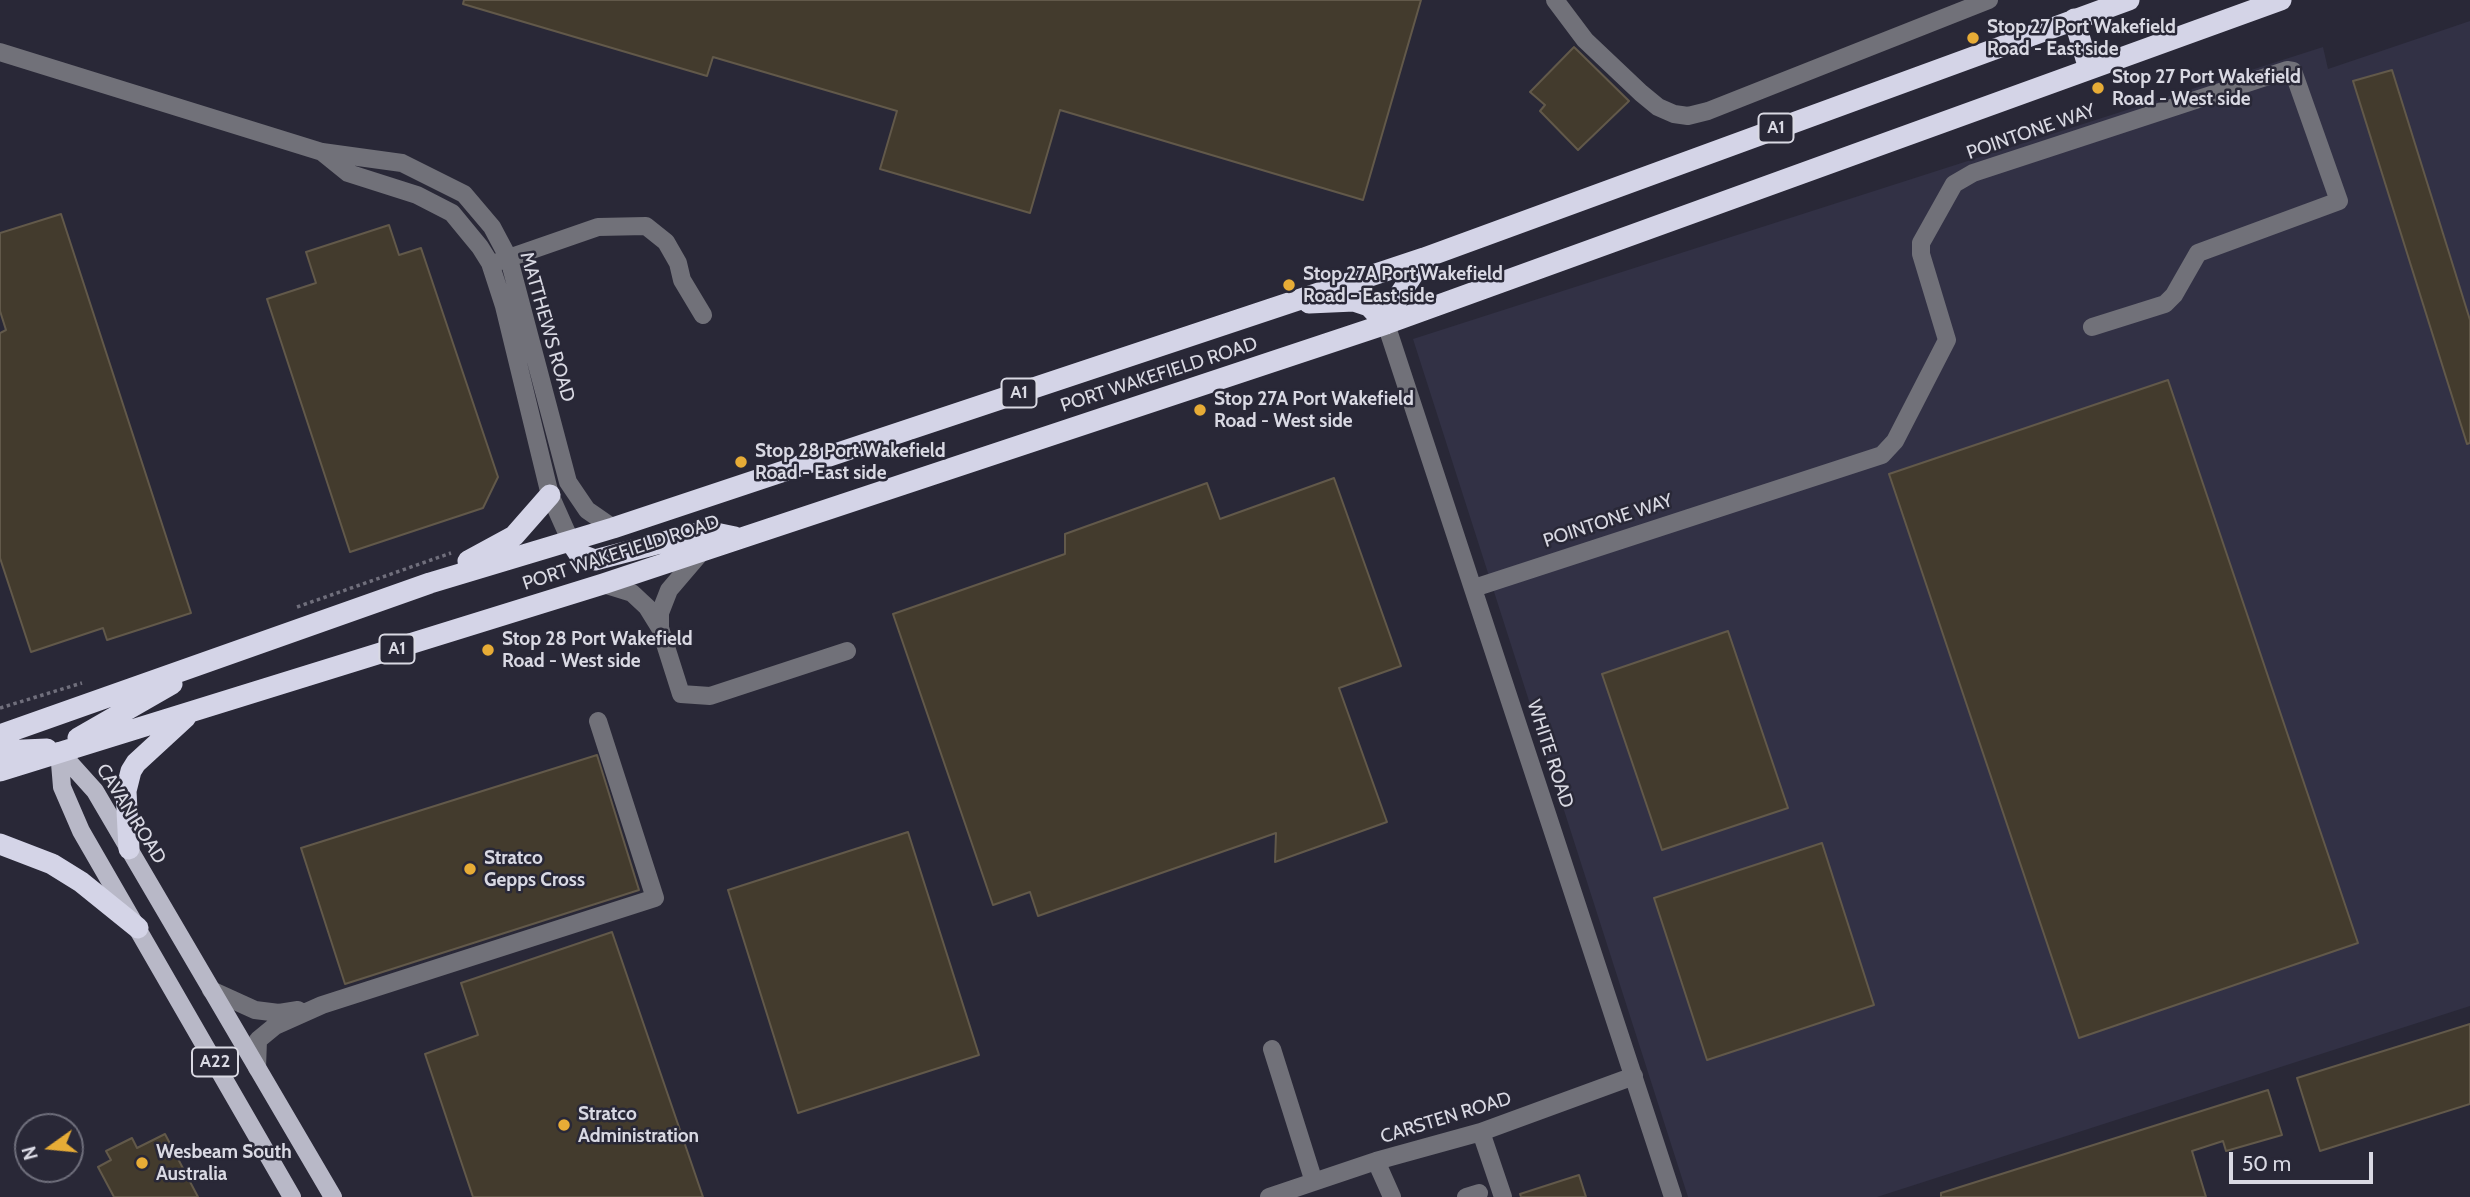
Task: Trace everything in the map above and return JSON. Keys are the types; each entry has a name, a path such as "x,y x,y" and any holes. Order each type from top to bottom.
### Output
{"highway":[{"name":"PORT WAKEFIELD ROAD","path":"0,735 430,583 571,542 1424,258 2129,0"},
{"name":"PORT WAKEFIELD ROAD","path":"0,771 603,584 1386,324 2281,0"},
{"path":"2074,19 2089,69"},
{"path":"1292,303 1354,302 1369,306 1386,324 1400,295 1424,258"},
{"path":"430,583 506,542 550,495"},
{"path":"571,542 579,554 595,560 706,531 740,537"},
{"path":"0,751 26,748 59,751 114,715 240,648"},
{"path":"129,849 127,791 131,771 136,763 190,713"},
{"path":"0,844 61,870 138,928"}],"main road":[{"name":"CAVAN ROAD","path":"59,751 95,790 333,1197"},
{"path":"59,751 66,798 81,831 138,928"},
{"name":"A22","path":"138,928 292,1197"}],"street":[{"path":"1555,0 1585,40 1641,93 1658,107 1674,114 1688,116 1708,111 1989,0"},
{"name":"MATTHEWS ROAD","path":"0,52 323,152 402,163 464,194 492,227 509,259 568,482 587,510 613,528"},
{"name":"POINTONE WAY","path":"1474,588 1882,454 1895,441 1947,340 1921,254 1924,236 1954,184 1973,173 2287,70 2293,71 2339,201 2199,253 2174,295 2165,304 2092,327"},
{"name":"MATTHEWS ROAD","path":"323,152 348,173 417,195 452,213 490,263 504,306 550,495 571,542"},
{"path":"490,263 509,259 598,227 646,226 666,242 678,263 682,279 703,315"},
{"name":"WHITE ROAD","path":"1386,324 1673,1197"},
{"path":"660,628 660,613 669,590 704,549"},
{"path":"603,584 632,593 647,607 660,628 681,694 710,696 847,652"},
{"path":"257,1068 258,1040 275,1026 322,1005 654,898 598,721"},
{"path":"211,990 255,1010 279,1013 322,1005"},
{"path":"1272,1049 1314,1182"},
{"name":"CARSTEN ROAD","path":"1269,1197 1376,1161 1481,1132 1634,1076"},
{"path":"1481,1132 1503,1197"},
{"path":"1376,1161 1392,1197"}],"shaded area":[{"path":"2470,21 2470,1006 1877,1197 1688,1197 1413,339 2323,47 2328,69"}],"building":[{"path":"464,0 1421,0 1363,200 1060,110 1030,213 880,169 897,111 713,57 707,76 463,4"},
{"path":"1574,47 1629,101 1578,150 1540,111 1545,105 1530,92"},
{"path":"2392,70 2470,320 2470,443 2467,444 2353,81"},
{"path":"61,214 191,613 107,640 103,628 31,652 0,558 0,333 6,330 0,311 0,233"},
{"path":"389,225 399,255 421,248 498,477 483,508 350,552 267,299 316,283 306,252"},
{"path":"2168,380 2358,943 2079,1038 1889,474"},
{"path":"1334,478 1401,666 1339,688 1387,822 1275,862 1276,833 1038,916 1030,892 993,905 893,614 1065,554 1065,534 1207,483 1220,519"},
{"path":"1728,631 1788,808 1662,850 1602,674"},
{"name":"Stratco Gepps Cross","path":"597,755 639,890 345,984 301,848"},
{"path":"908,832 979,1055 798,1113 728,890"},
{"path":"1822,843 1874,1005 1707,1060 1654,898"},
{"name":"Stratco Administration","path":"612,932 703,1197 473,1197 425,1054 478,1035 461,983"},
{"path":"2470,1024 2470,1104 2320,1151 2297,1078"},
{"path":"2268,1090 2282,1135 2226,1151 2223,1141 2192,1151 2206,1197 1941,1197 1941,1193"},
{"name":"Wesbeam South Australia","path":"165,1134 198,1197 114,1197 98,1167 111,1160 106,1151 132,1138 137,1148"},
{"path":"1579,1175 1586,1197 1521,1197 1520,1194"}],"place":[{"name":"Stop 27 Port Wakefield Road - East side","path":"1973,38"},
{"name":"Stop 27 Port Wakefield Road - West side","path":"2098,88"},
{"name":"Stop 27A Port Wakefield Road - East side","path":"1289,285"},
{"name":"Stop 27A Port Wakefield Road - West side","path":"1200,410"},
{"name":"Stop 28 Port Wakefield Road - East side","path":"741,462"},
{"name":"Stop 28 Port Wakefield Road - West side","path":"488,650"},
{"name":"Stratco Gepps Cross","path":"470,869"},
{"name":"Stratco Administration","path":"564,1125"},
{"name":"Wesbeam South Australia","path":"142,1163"}]}
